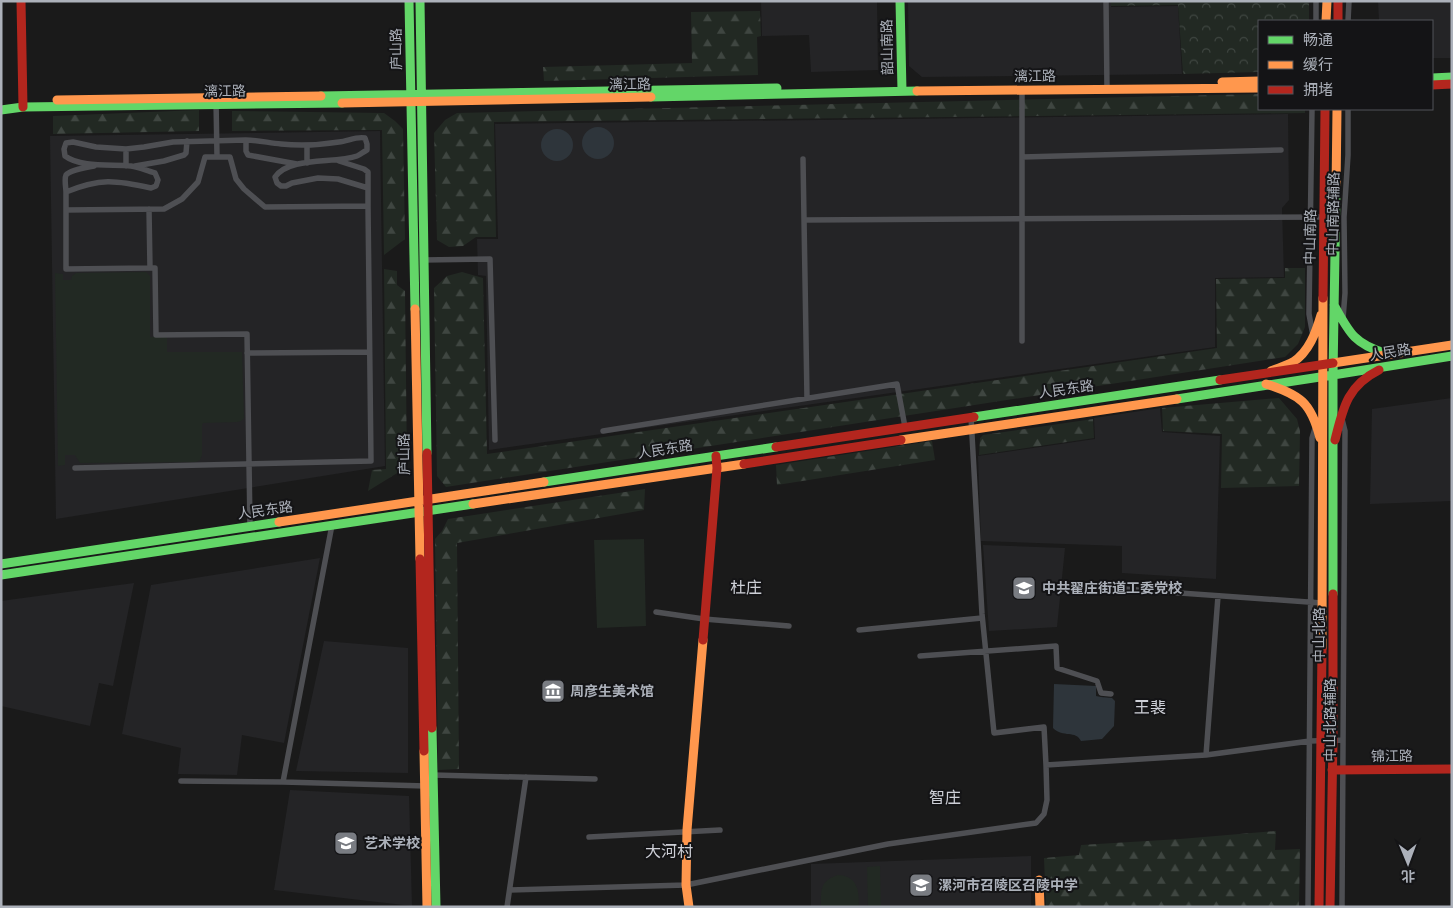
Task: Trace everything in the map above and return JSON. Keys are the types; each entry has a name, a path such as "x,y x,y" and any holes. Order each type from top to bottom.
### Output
{"main road":[{"path":"21,1 26,104"},
{"path":"26,1 26,104"},
{"name":"庐山路","path":"409,1 418,513 436,907"},
{"name":"庐山路","path":"420,1 433,775 429,786 427,907"},
{"name":"韶山南路","path":"900,1 902,89"},
{"path":"1326,20 1327,1"},
{"path":"1338,1 1338,20"},
{"path":"1433,78 1452,77"},
{"name":"漓江路","path":"902,89 1022,90 1258,82"},
{"path":"1433,85 1452,84"},
{"name":"漓江路","path":"1,105 902,89 1258,88"},
{"name":"漓江路","path":"1,110 26,104"},
{"name":"中山南路","path":"1322,365 1325,110"},
{"name":"中山南路","path":"1333,363 1334,305 1340,217 1337,110"},
{"path":"1324,217 1340,217"},
{"path":"414,260 423,260"},
{"path":"1266,374 1293,362 1304,352 1313,338 1323,305"},
{"path":"1334,305 1351,335 1361,345 1374,351 1390,354"},
{"name":"人民路","path":"1333,363 1452,345"},
{"name":"人民路","path":"1333,374 1452,356"},
{"name":"人民东路","path":"1,564 1333,363"},
{"name":"中山北路","path":"1330,907 1332,770 1338,740 1333,363"},
{"name":"中山北路","path":"1319,907 1322,365"},
{"path":"1333,450 1343,406 1352,391 1362,380 1374,372 1390,366"},
{"name":"人民东路","path":"1,576 1333,374"},
{"path":"1266,384 1294,395 1305,404 1317,423 1322,448"},
{"path":"689,907 686,885 687,832 718,468 716,456"},
{"name":"锦江路","path":"1332,770 1452,769"},
{"path":"1040,880 1040,907"}],"street":[{"path":"1106,1 1107,87"},
{"path":"1316,1 1316,20"},
{"path":"1348,20 1349,1"},
{"path":"1022,90 1022,341"},
{"path":"216,101 217,156"},
{"name":"中山南路辅路","path":"1312,110 1308,314 1313,338"},
{"name":"中山南路辅路","path":"1343,321 1345,293 1340,217 1348,155 1348,110"},
{"path":"187,141 186,153 184,155 152,164 129,166 98,165 70,160 65,156 64,149 66,144 73,142 96,147 126,149 144,148 173,142 187,141 217,140 257,140 280,144 307,145 341,142 361,137 365,138 367,150 358,156 299,164 282,170 275,177 277,184 281,186 286,186 292,182 318,178 338,179 368,188"},
{"path":"246,140 248,155 299,164"},
{"path":"307,145 307,163"},
{"path":"126,149 129,166"},
{"path":"1022,157 1281,150"},
{"path":"66,210 164,209 182,199 198,182 205,157 217,156 230,158 236,179 244,189 265,207 368,206"},
{"path":"352,157 352,165"},
{"path":"803,159 807,398"},
{"path":"75,468 371,462 368,172 335,160"},
{"path":"79,162 79,169"},
{"path":"282,162 282,170"},
{"path":"152,164 152,173"},
{"path":"98,165 79,169 65,176 66,268 155,268 156,335 247,334 250,526"},
{"path":"66,192 97,182 114,181 151,188 156,186 158,180 154,173 129,166"},
{"path":"149,209 150,268"},
{"path":"804,220 1324,217"},
{"path":"423,260 490,260 495,440"},
{"path":"247,353 369,352"},
{"path":"603,431 897,384 905,427"},
{"name":"中山北路辅路","path":"1341,415 1345,431 1338,740 1342,771 1342,907"},
{"path":"510,890 686,885 888,844 1036,823 1044,814 1047,800 1044,727 994,733 982,618 971,417"},
{"name":"中山北路辅路","path":"1308,907 1312,438 1317,423"},
{"path":"283,782 332,526"},
{"path":"1067,585 1322,603"},
{"path":"1206,755 1218,596"},
{"path":"656,612 704,619 789,626"},
{"path":"859,630 982,618"},
{"path":"920,656 1056,646 1057,668 1097,681 1100,693 1111,694"},
{"path":"1046,765 1206,755 1310,741 1338,740"},
{"path":"433,775 595,779"},
{"path":"507,907 526,777"},
{"path":"181,781 429,786"},
{"path":"589,837 720,830"}],"shaded area":[{"path":"761,1 877,1 878,70 811,72 809,35 762,36"},
{"path":"908,1 1111,1 1111,7 1178,6 1182,74 922,77 909,66"},
{"path":"1378,1 1452,1 1452,58 1433,58 1433,20 1379,20"},
{"path":"1288,114 1289,200 1282,208 1284,277 1215,278 1215,347 489,450 486,276 478,275 477,239 498,239 495,124"},
{"path":"598,127 610,131 614,143 610,155 598,159 586,155 582,143 586,131"},
{"path":"557,129 563,130 568,134 572,139 572,151 568,156 563,160 557,161 551,160 546,156 542,151 541,145 542,139 546,134 551,130"},
{"path":"380,131 385,466 56,519 50,136"},
{"path":"1452,398 1452,501 1370,504 1372,409"},
{"path":"1160,408 1162,432 1220,436 1216,579 1122,573 1122,546 981,541 978,456 1095,439 1094,418"},
{"name":"中共翟庄街道工委党校","path":"983,545 1065,548 1057,627 989,631"},
{"path":"320,558 284,743 242,735 237,775 178,774 181,748 122,734 151,585"},
{"path":"134,583 113,686 99,683 90,726 1,706 1,601"},
{"path":"324,641 408,648 408,773 296,771"},
{"path":"1054,684 1096,686 1096,696 1112,698 1115,701 1114,726 1102,739 1081,741 1076,736 1057,731 1053,728"},
{"name":"艺术学校","path":"290,790 409,796 412,906 274,890"},
{"name":"漯河市召陵区召陵中学","path":"1031,856 1031,907 811,907 811,864"}],"green space":[{"path":"1111,1 1309,1 1309,20 1258,20 1258,72 1183,74 1178,5 1111,6"},
{"path":"760,11 761,36 757,37 758,75 544,81 543,67 692,63 691,12"},
{"path":"1258,94 1258,110 1305,110 1305,113 494,122 496,237 476,237 463,246 449,247 437,240 434,133 445,120 457,113"},
{"path":"199,110 199,131 53,134 53,116"},
{"path":"232,111 384,113 395,121 403,129 405,239 384,255 382,130 232,131"},
{"path":"1285,268 1305,268 1305,327 1298,344 1285,357 446,487 437,476 434,288 447,276 462,272 483,278 487,454 1217,348 1216,279 1285,278"},
{"path":"384,269 397,271 397,285 405,291 407,467 368,491 372,470 386,469"},
{"path":"146,272 150,276 150,337 167,337 167,352 242,352 244,418 237,422 203,423 202,455 200,460 196,462 80,463 75,455 65,455 65,465 58,466 55,273 63,274 63,280 71,280 72,276 76,273"},
{"path":"1279,398 1297,419 1300,431 1299,486 1221,488 1222,434 1163,431 1162,408"},
{"path":"1093,419 1094,438 979,455 980,438 983,435"},
{"path":"932,441 935,460 777,485 776,465"},
{"path":"645,489 644,510 457,543 459,769 438,770 435,539 442,531 448,519"},
{"path":"644,539 646,626 597,628 594,540"},
{"path":"1276,831 1275,850 1300,849 1299,907 1046,907 1044,858 1079,855 1081,845"},
{"path":"880,866 881,907 868,907 867,867"},
{"path":"838,875 850,878 856,885 859,895 859,907 821,907 823,886 832,877"}],"traffic: fast":[{"path":"409,1 415,309"},
{"path":"420,1 427,453"},
{"path":"900,1 902,91"},
{"path":"1433,78 1452,77"},
{"path":"321,96 777,88"},
{"path":"651,97 917,91"},
{"path":"1,110 23,107 342,103"},
{"path":"1333,594 1333,375 1336,190"},
{"path":"1334,305 1344,323 1359,341 1366,346 1385,353"},
{"path":"1333,375 1452,356"},
{"path":"1177,399 1333,375"},
{"path":"974,417 1220,380"},
{"path":"544,482 776,447"},
{"path":"1,575 473,504"},
{"path":"1,564 279,522"},
{"path":"432,728 436,907"}],"traffic: slow":[{"path":"1326,20 1327,1"},
{"path":"1222,82 1258,81"},
{"path":"917,91 1258,88"},
{"path":"57,100 321,96"},
{"path":"342,103 651,97"},
{"path":"1336,190 1337,110"},
{"path":"1322,648 1323,298"},
{"path":"415,309 420,559"},
{"path":"1271,371 1299,358 1308,347 1321,315"},
{"path":"1333,363 1452,345"},
{"path":"1266,384 1296,396 1313,416 1320,438"},
{"path":"901,440 1177,399"},
{"path":"473,504 744,464"},
{"path":"279,522 544,482"},
{"path":"689,907 686,885 687,830 703,640"},
{"path":"424,751 427,907"},
{"path":"1039,880 1040,907"}],"traffic: jam":[{"path":"21,1 23,107"},
{"path":"1338,1 1338,20"},
{"path":"1433,85 1452,84"},
{"path":"1323,298 1325,110"},
{"path":"1220,380 1333,363"},
{"path":"1335,440 1344,408 1353,391 1368,376 1379,370"},
{"path":"776,447 974,417"},
{"path":"744,464 901,440"},
{"path":"427,453 432,728"},
{"path":"703,640 717,468 716,456"},
{"path":"420,559 424,751"},
{"path":"1330,907 1333,594"},
{"path":"1319,907 1322,648"},
{"path":"1332,770 1452,769"}],"place":[{"name":"中共翟庄街道工委党校","path":"1024,588"},
{"name":"周彦生美术馆","path":"553,691"},
{"name":"艺术学校","path":"346,843"},
{"name":"漯河市召陵区召陵中学","path":"921,885"}],"district":[{"name":"杜庄","path":"746,587"},
{"name":"王裴","path":"1150,707"},
{"name":"智庄","path":"945,797"},
{"name":"大河村","path":"669,851"}]}
